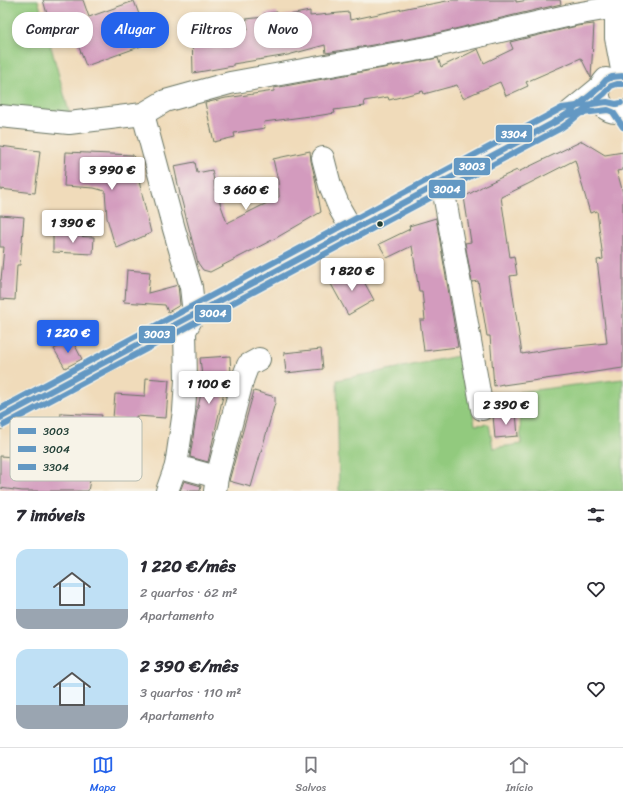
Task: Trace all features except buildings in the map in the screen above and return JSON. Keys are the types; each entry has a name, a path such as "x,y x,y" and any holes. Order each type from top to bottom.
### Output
{"street":[{"path":"0,116 69,123 143,114 164,101 230,83 427,48 577,7 616,4 619,42 613,79 599,98 604,107 617,115"},
{"path":"0,418 566,116 613,79"},
{"path":"143,114 191,287 194,314 185,332 184,411 176,466 167,491"},
{"path":"566,116 617,115"},
{"path":"323,158 330,185 340,209 352,230"},
{"path":"442,182 482,409"},
{"path":"176,466 216,484 242,378 248,365 259,359"}],"green space":[{"path":"0,0 38,0 41,12 12,12 12,48 51,48 71,119 0,112"},
{"path":"463,355 475,425 489,424 493,448 521,444 519,392 623,379 623,491 339,491 337,380"}],"transit line":[{"name":"3003","path":"0,418 557,121 599,88 606,80 612,77 623,76"},
{"name":"3004","path":"19,417 561,128 604,94 611,86 623,84"},
{"name":"3304","path":"0,409 562,108 607,102 616,104 621,103"},
{"name":"3003","path":"554,122 566,115 608,110 613,112 623,127"},
{"name":"3004","path":"4,425 10,422"}]}
